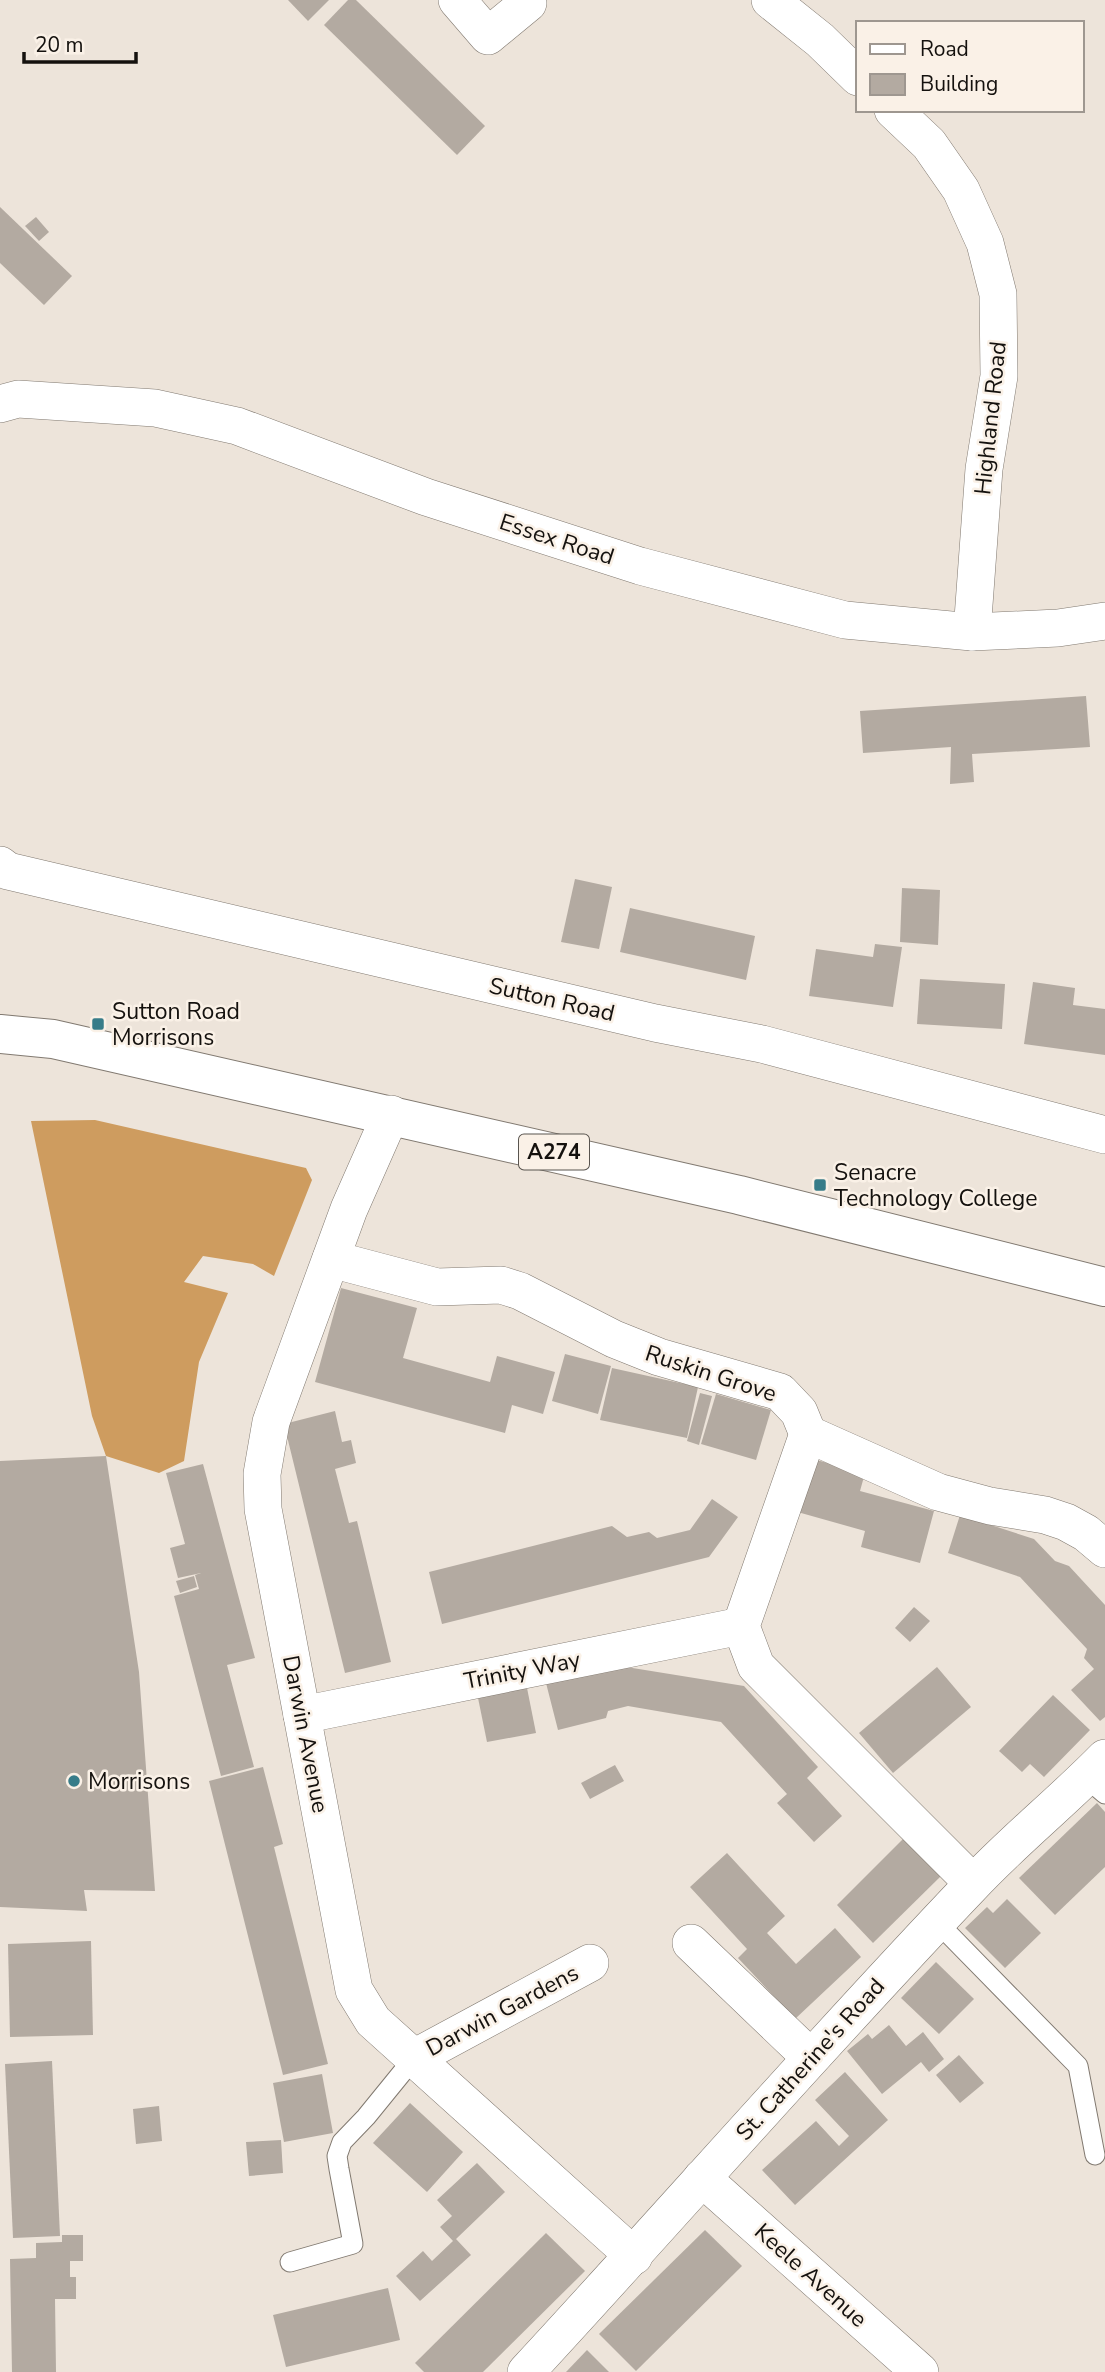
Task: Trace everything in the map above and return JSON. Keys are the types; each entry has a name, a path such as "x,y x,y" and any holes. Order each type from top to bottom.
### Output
{"main road":[{"name":"A274","path":"0,1034 53,1038 391,1114 739,1195 1105,1287"}],"street":[{"path":"457,0 488,36 528,3"},
{"path":"770,0 820,40 856,75"},
{"name":"Highland Road","path":"896,112 929,144 961,190 985,243 998,294 999,376 984,469 972,632"},
{"name":"Essex Road","path":"6,397 155,408 237,426 426,498 640,566 845,620 972,632 1058,628 1105,621"},
{"name":"Sutton Road","path":"0,865 8,871 190,914 655,1023 762,1044 1105,1135"},
{"name":"Darwin Avenue","path":"391,1114 349,1209 271,1422 262,1474 263,1509 354,1990 373,2021 634,2256"},
{"name":"Ruskin Grove","path":"331,1259 437,1287 501,1285 520,1291 602,1333 659,1357 780,1392 799,1412 808,1434"},
{"path":"973,1883 756,1666 741,1626 808,1434 938,1492 1066,1522 1086,1533 1105,1549"},
{"name":"Trinity Way","path":"302,1715 741,1626"},
{"name":"St. Catherine's Road","path":"526,2372 634,2256 810,2057 973,1883 1098,1776"},
{"path":"691,1943 810,2057"},
{"name":"Darwin Gardens","path":"414,2058 590,1963"},
{"name":"Keele Avenue","path":"702,2178 920,2372"}],"lane":[{"path":"937,1922 1078,2066 1095,2155"},
{"path":"290,2262 353,2244 337,2155 342,2142 414,2058"}],"shaded area":[{"path":"95,1120 306,1168 312,1180 274,1276 253,1264 203,1256 184,1282 228,1293 199,1362 184,1461 159,1473 106,1456 92,1416 31,1121"}],"building":[{"path":"288,0 329,0 308,21"},
{"path":"348,0 356,0 485,126 457,155 324,25"},
{"path":"0,207 72,276 44,305 0,263"},
{"path":"36,217 49,232 39,241 25,226"},
{"path":"1086,696 1090,747 972,754 974,782 950,784 951,747 863,753 860,711"},
{"path":"575,879 612,887 599,949 561,942"},
{"path":"902,888 940,890 938,945 900,942"},
{"path":"630,908 755,936 746,980 620,952"},
{"path":"875,944 902,947 893,1007 809,996 816,949 873,957"},
{"path":"920,979 1005,984 1002,1029 917,1024"},
{"path":"1033,982 1075,988 1073,1005 1105,1009 1105,1055 1024,1044"},
{"path":"341,1288 417,1308 403,1358 490,1382 497,1356 555,1372 543,1414 512,1405 505,1433 315,1382"},
{"path":"565,1354 611,1366 598,1414 552,1401"},
{"path":"612,1368 698,1387 687,1438 600,1420"},
{"path":"700,1393 712,1396 699,1445 687,1441"},
{"path":"716,1394 771,1410 756,1460 701,1444"},
{"path":"335,1411 342,1442 351,1440 356,1463 335,1469 349,1523 357,1521 391,1662 345,1673 284,1424"},
{"name":"Morrisons","path":"106,1456 139,1672 155,1891 84,1890 87,1911 0,1907 0,1461"},
{"path":"809,1458 865,1473 860,1491 934,1511 920,1563 861,1547 865,1531 794,1511"},
{"path":"203,1464 255,1658 227,1665 254,1767 221,1776 174,1596 199,1589 195,1575 201,1573 178,1578 170,1548 185,1544 166,1473"},
{"path":"712,1499 738,1517 709,1557 442,1624 429,1572 612,1526 627,1537 649,1532 657,1538 690,1530"},
{"path":"960,1515 1034,1539 1055,1561 1069,1566 1105,1605 1105,1717 1100,1721 1071,1690 1094,1669 1084,1658 1087,1649 1020,1577 948,1553"},
{"path":"194,1576 197,1587 180,1593 176,1581"},
{"path":"914,1607 930,1621 910,1642 895,1628"},
{"path":"614,1665 744,1686 818,1767 807,1778 842,1816 814,1842 777,1803 787,1794 721,1722 628,1706 608,1711 606,1718 558,1730 546,1683"},
{"path":"937,1667 971,1707 893,1773 859,1733"},
{"path":"526,1683 536,1733 487,1742 477,1693"},
{"path":"1053,1695 1090,1730 1044,1777 1030,1764 1022,1772 999,1751"},
{"path":"615,1765 624,1781 590,1799 581,1783"},
{"path":"263,1767 283,1844 274,1847 328,2064 283,2075 209,1781"},
{"path":"1097,1803 1105,1812 1105,1867 1055,1915 1019,1878"},
{"path":"904,1838 941,1876 873,1943 837,1905"},
{"path":"727,1853 785,1916 767,1933 796,1964 835,1928 861,1957 795,2019 738,1958 747,1949 690,1887"},
{"path":"1007,1899 1041,1933 1005,1968 965,1928 987,1907 993,1913"},
{"path":"91,1941 93,2035 10,2037 8,1944"},
{"path":"936,1962 974,1999 939,2034 901,1998"},
{"path":"889,2025 906,2046 923,2032 944,2059 929,2072 921,2062 882,2094 847,2051 868,2034 872,2039"},
{"path":"959,2055 984,2083 960,2103 936,2075"},
{"path":"52,2061 60,2236 13,2238 5,2064"},
{"path":"845,2072 888,2120 795,2205 762,2170 816,2121 839,2146 849,2136 815,2100"},
{"path":"322,2074 333,2133 284,2142 273,2083"},
{"path":"410,2103 463,2152 427,2192 373,2143"},
{"path":"159,2106 162,2141 136,2144 133,2109"},
{"path":"281,2140 283,2173 249,2176 246,2142"},
{"path":"477,2163 505,2192 456,2239 471,2255 420,2301 396,2276 423,2251 432,2261 453,2241 440,2227 452,2216 437,2200"},
{"path":"705,2230 742,2266 636,2371 599,2334"},
{"path":"546,2233 585,2271 483,2372 424,2372 415,2363"},
{"path":"62,2235 83,2235 83,2261 70,2261 70,2277 76,2277 76,2299 55,2299 56,2372 12,2372 10,2259 36,2258 36,2243 62,2242"},
{"path":"388,2288 400,2340 286,2367 273,2315"},
{"path":"587,2350 609,2372 566,2372"}],"place":[{"name":"Sutton Road Morrisons","path":"98,1024"},
{"name":"Senacre Technology College","path":"820,1185"},
{"name":"Morrisons","path":"74,1781"}]}
